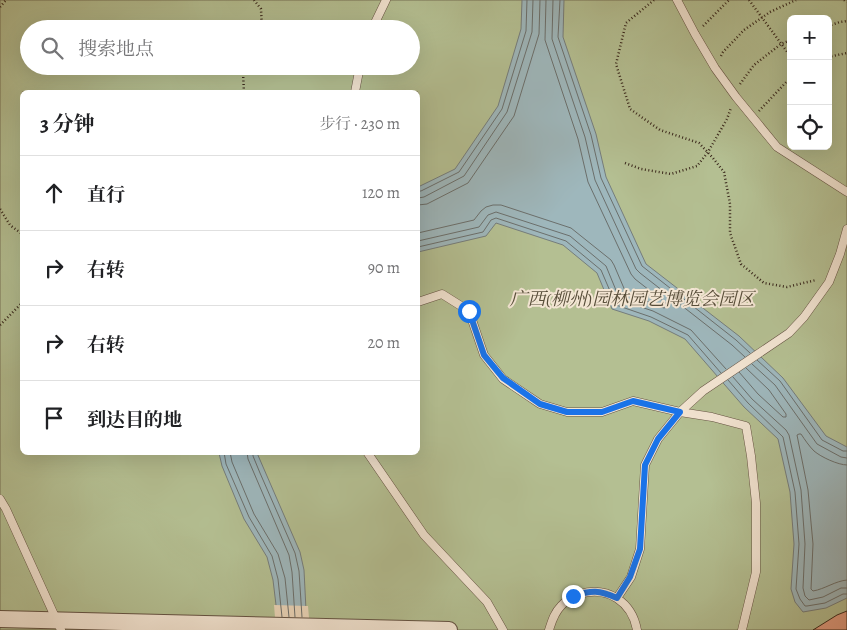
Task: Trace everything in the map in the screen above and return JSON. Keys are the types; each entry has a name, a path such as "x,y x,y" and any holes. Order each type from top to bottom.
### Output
{"street":[{"path":"0,619 59,625 316,626 449,630"}],"lane":[{"path":"376,20 386,0"},
{"path":"677,0 715,68 777,147 847,192"},
{"path":"355,90 358,75"},
{"path":"617,598 630,577 640,549 645,465 658,439 680,412 703,391 789,333 804,317 829,282 847,229"},
{"path":"420,301 442,294 469,311 484,355 503,378 540,404 567,412 602,412 633,401 746,426 756,503 756,572 742,630"},
{"path":"369,455 424,535 487,602 503,630"},
{"path":"0,499 59,625"},
{"path":"549,630 552,618 561,605 573,596 588,592 603,592 617,598 628,608 636,621 637,630"}],"path":[{"path":"0,7 6,0"},
{"path":"254,0 261,9 262,20"},
{"path":"654,0 626,23 616,64 630,109 660,130 699,143 724,172 730,204 730,233 741,264 764,283 788,287 832,275"},
{"path":"695,34 729,0"},
{"path":"749,0 787,52"},
{"path":"715,68 723,52 744,30 770,12 796,0"},
{"path":"832,25 847,21"},
{"path":"625,163 641,169 670,174 696,166 708,152 727,119 740,85 754,65 781,44 787,42"},
{"path":"832,56 847,53"},
{"path":"243,75 244,90"},
{"path":"752,117 787,81"},
{"path":"0,209 10,225 20,232"},
{"path":"0,325 20,305"}],"green space":[{"name":"广西(柳州)园林园艺博览会园区","path":"0,0 847,0 847,630 0,630"}],"water":[{"path":"522,0 564,0 563,37 596,134 606,177 646,264 739,336 783,378 826,436 847,447 847,598 826,608 803,612 795,602 791,589 794,544 790,492 778,439 744,407 685,339 649,321 612,309 597,273 563,245 496,223 486,236 420,252 420,186 455,169 498,106 521,29"},
{"path":"219,455 258,455 300,552 304,570 307,630 279,630 273,580 267,557 244,519 222,466"}],"pier":[{"path":"274,605 308,606 310,630 276,630"}],"building":[{"path":"847,611 847,630 813,630 837,615"}],"route":[{"path":"469,311 484,355 503,378 540,404 567,412 602,412 633,401 680,412 658,439 645,465 640,549 630,577 617,598 603,592 588,592 573,596"}]}
